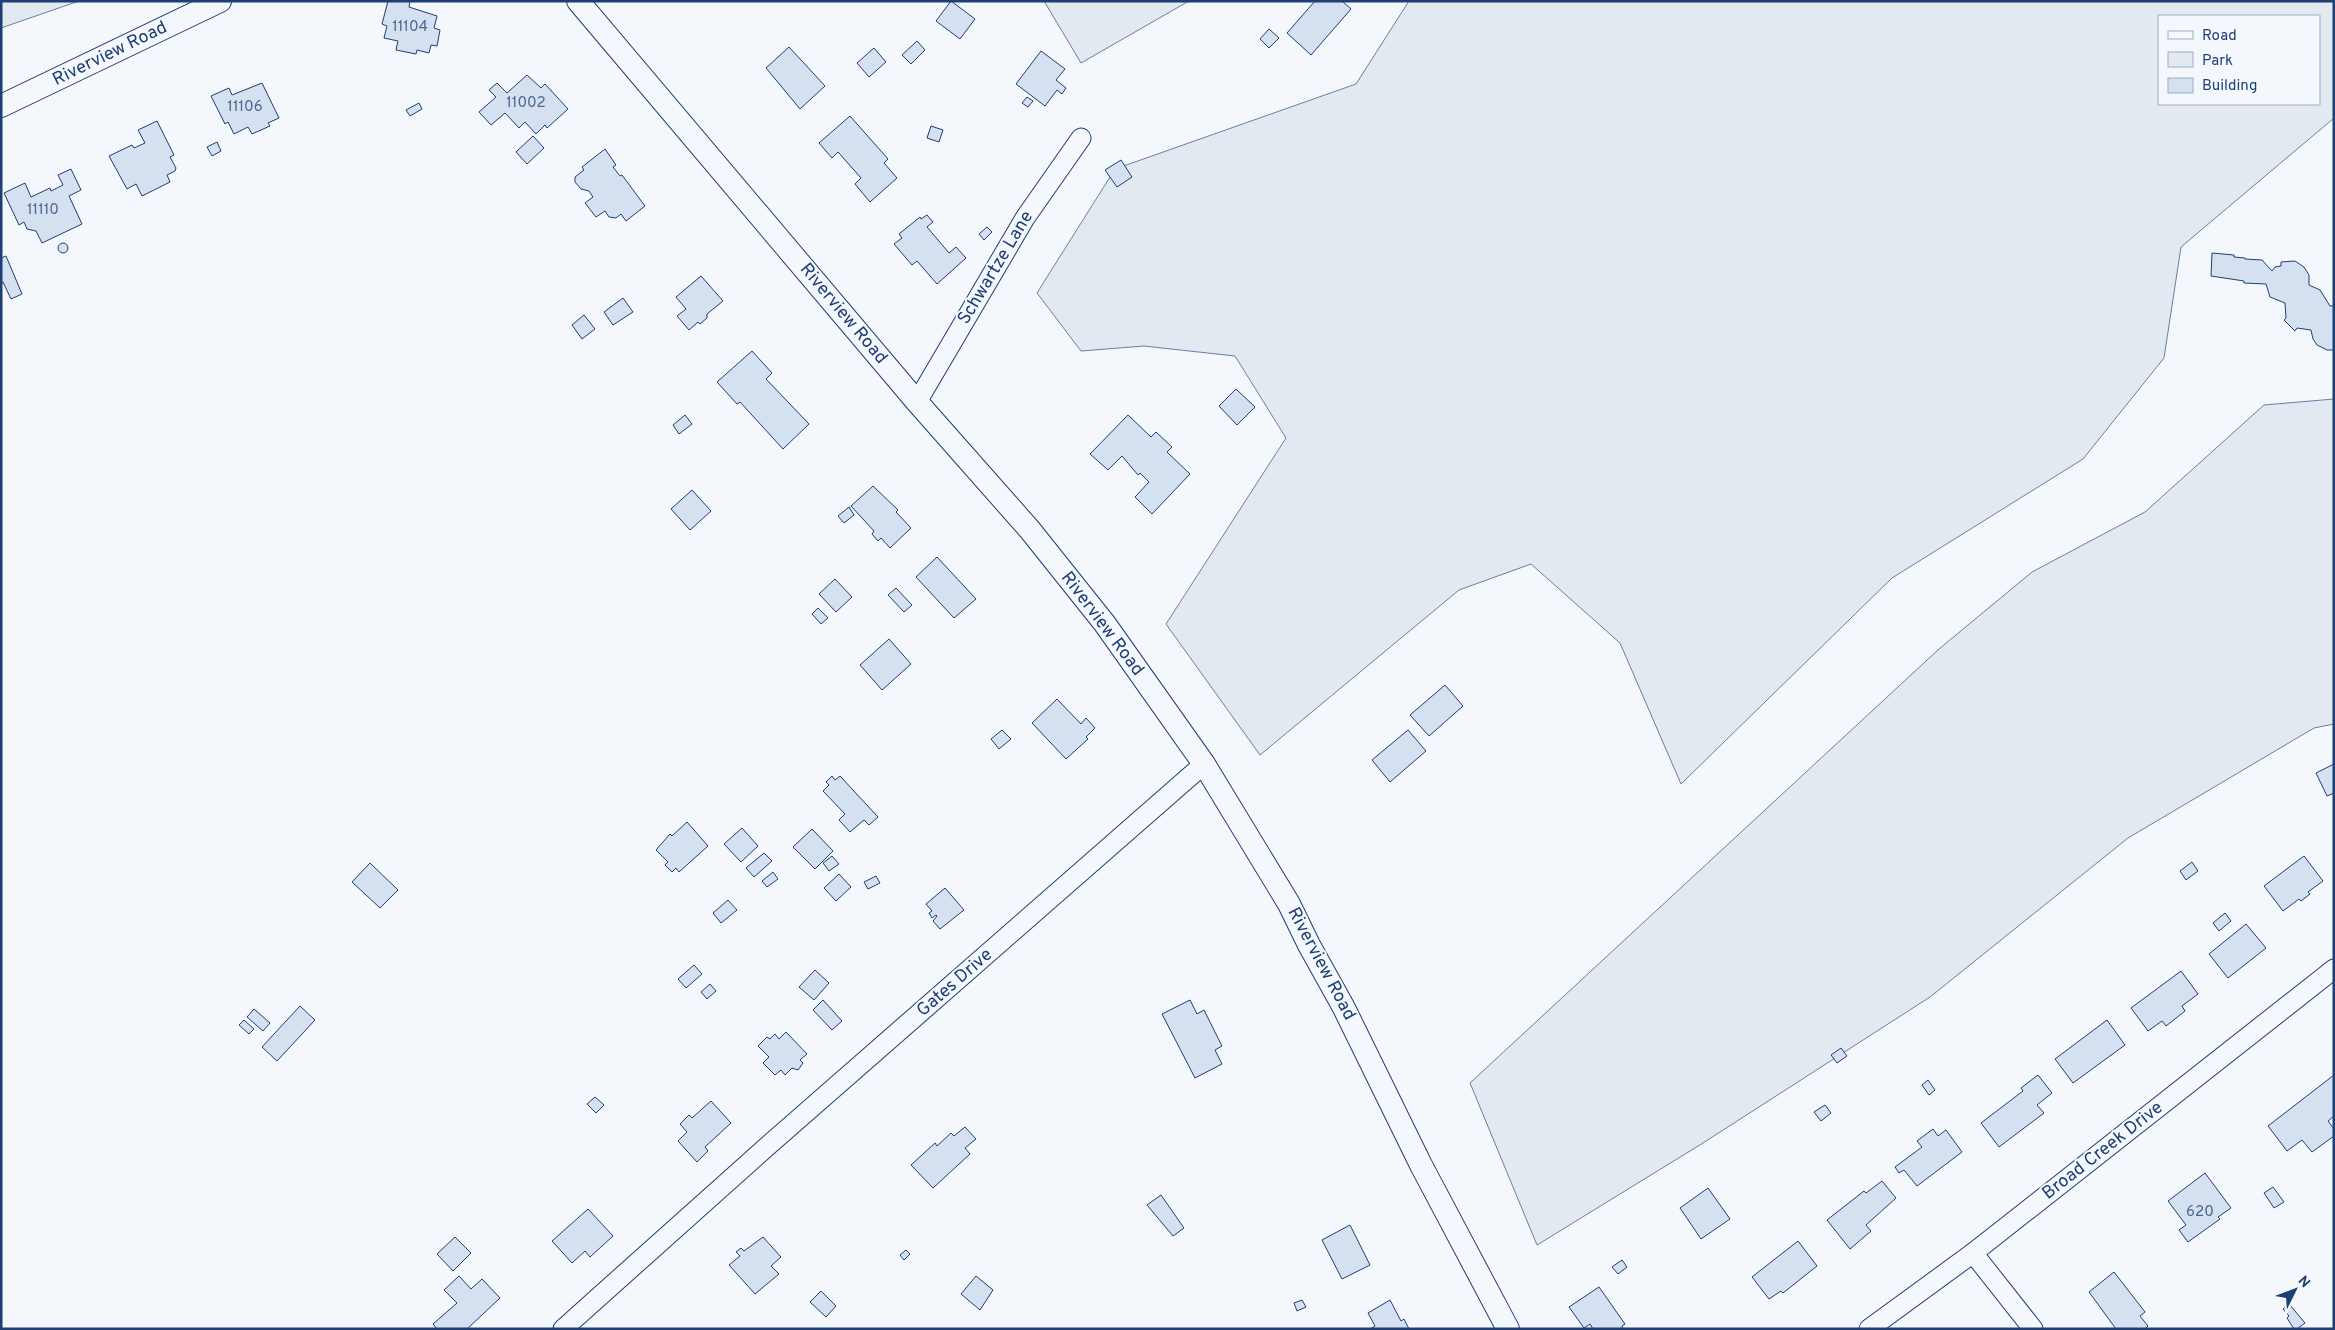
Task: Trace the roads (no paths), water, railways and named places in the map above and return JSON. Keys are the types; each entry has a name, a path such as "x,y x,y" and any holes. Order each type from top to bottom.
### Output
{"street":[{"name":"Riverview Road","path":"1,106 220,1"},
{"name":"Riverview Road","path":"578,1 917,402 1017,515 1105,624 1204,764 1289,904 1344,1008 1421,1165 1508,1329"},
{"name":"Schwartze Lane","path":"917,402 1025,218 1081,138"},
{"name":"Gates Drive","path":"562,1329 1204,764"},
{"name":"Broad Creek Drive","path":"1869,1329 1973,1253 2334,969"},
{"path":"1973,1253 2033,1329"}]}
